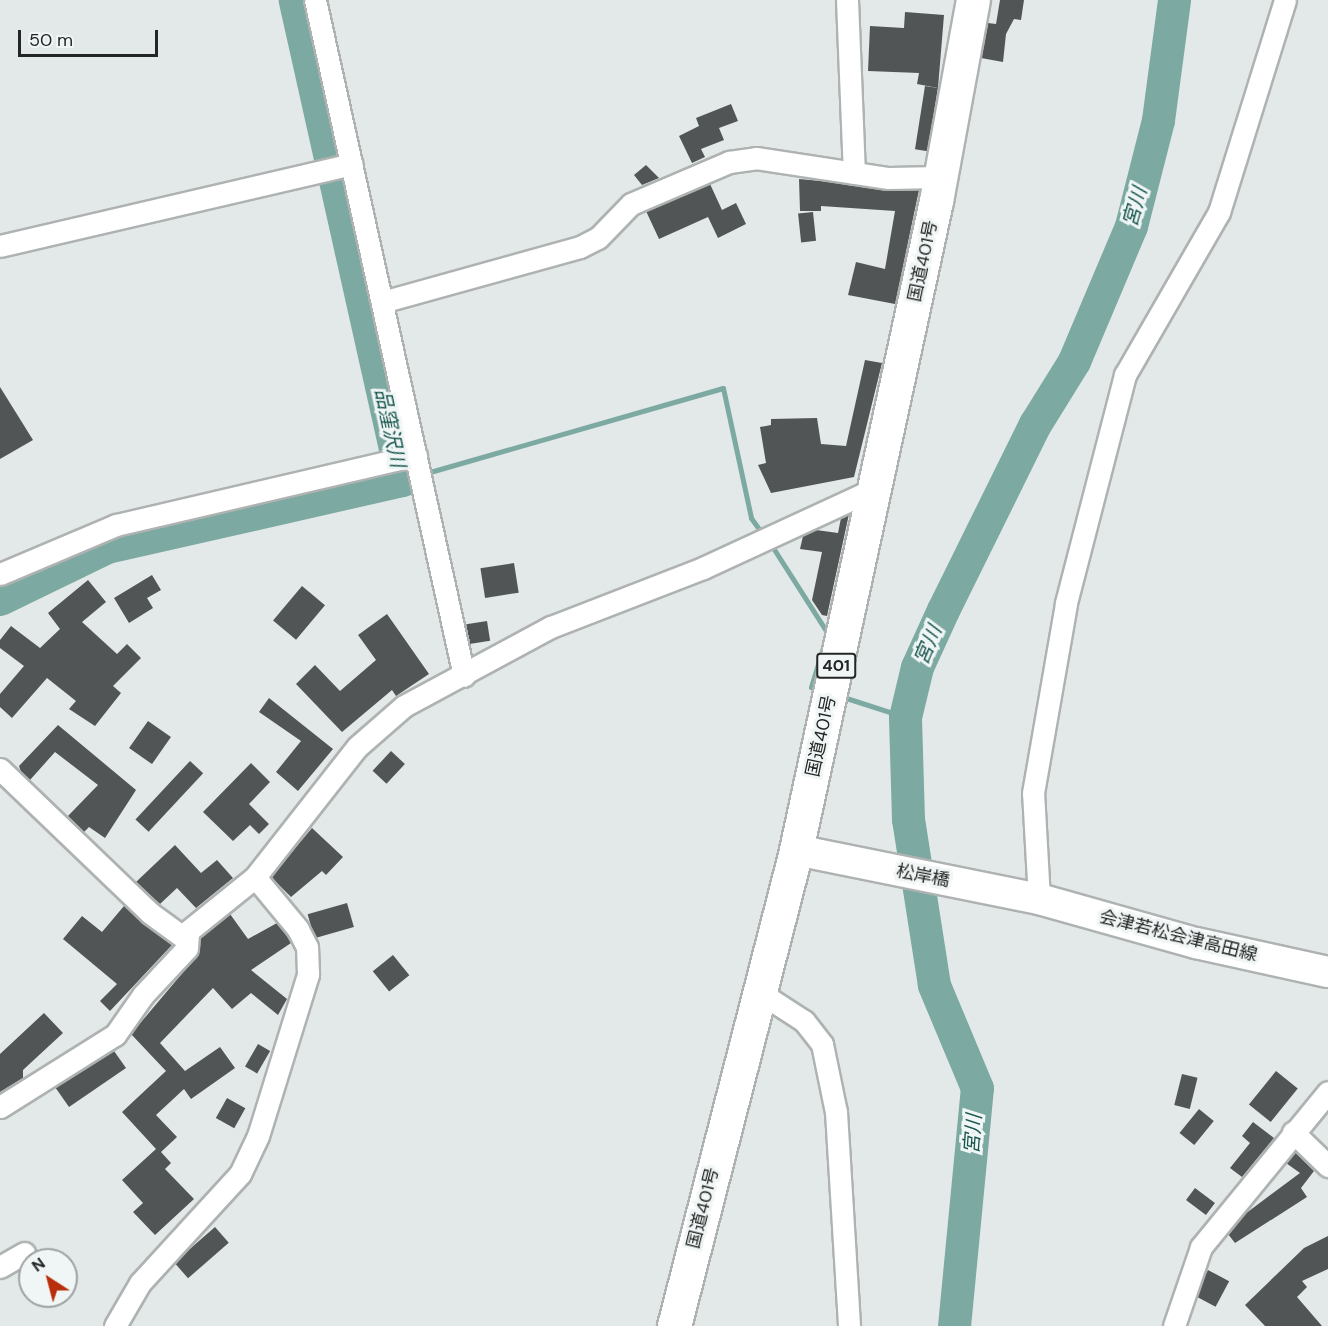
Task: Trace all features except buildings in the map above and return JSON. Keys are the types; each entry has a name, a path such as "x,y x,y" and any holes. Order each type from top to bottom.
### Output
{"highway":[{"name":"国道401号","path":"674,1326 756,990 807,852 876,488 941,177 973,0"}],"main road":[{"name":"松岸橋","path":"807,852 1034,898"},
{"name":"会津若松会津高田線","path":"1034,898 1196,943 1328,972"}],"street":[{"path":"315,0 464,676"},
{"path":"848,0 854,173"},
{"path":"1034,898 1033,793 1066,603 1125,375 1219,212 1285,0"},
{"path":"382,302 580,247 598,238 631,204 729,162 756,158 854,173 941,177"},
{"path":"0,246 352,164"},
{"path":"0,574 116,525 416,455"},
{"path":"0,769 150,913 182,936 255,877 357,747 404,706 464,676 551,627 703,568 876,488"},
{"path":"115,1326 147,1275 240,1174 258,1136 308,974 307,947 298,929 255,877"},
{"path":"0,1107 115,1035 143,995 187,948 188,933"},
{"path":"756,990 804,1021 822,1044 836,1112 849,1326"},
{"path":"1174,1326 1201,1247 1328,1092"},
{"path":"1293,1132 1328,1166"},
{"path":"0,1267 18,1256"}],"waterway":[{"name":"品窪沢川","path":"0,599 107,547 402,480 295,0"},
{"name":"宮川","path":"954,1326 977,1088 934,985 908,819 905,717 917,667 943,610 1035,424 1074,361 1131,226 1158,120 1174,0"},
{"path":"423,474 723,388 751,518 764,536"},
{"path":"402,480 414,476"},
{"path":"770,543 827,632"},
{"path":"820,690 811,687 825,641"},
{"path":"840,696 905,717"}]}
